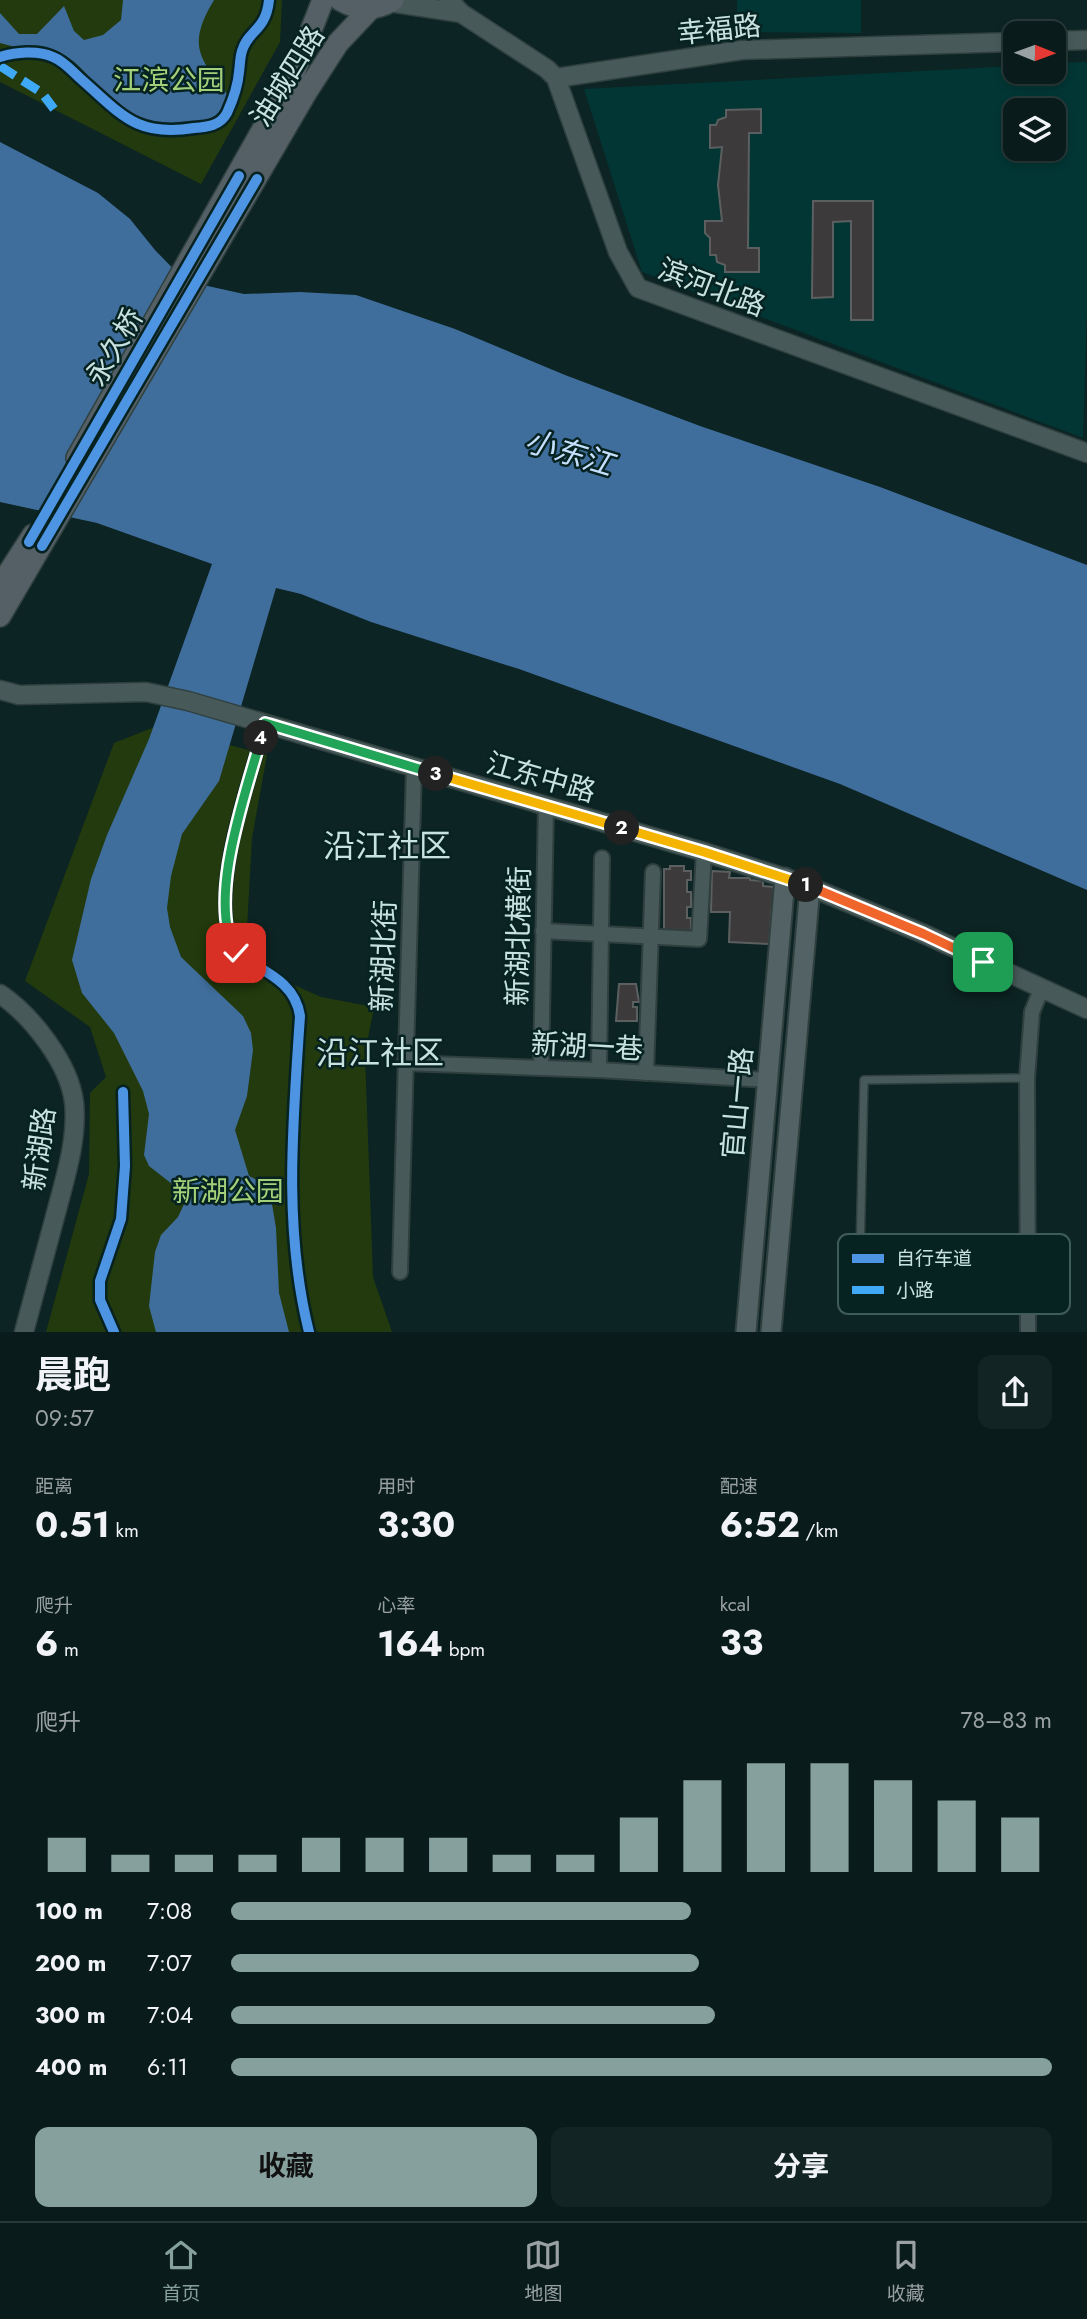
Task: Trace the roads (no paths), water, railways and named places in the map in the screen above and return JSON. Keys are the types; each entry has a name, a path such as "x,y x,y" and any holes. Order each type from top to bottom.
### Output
{"main road":[{"name":"油城四路","path":"248,177 323,0"},
{"path":"340,0 351,6 384,4"},
{"name":"油城四路","path":"248,177 338,43 384,4"},
{"name":"永久桥","path":"36,544 248,177"},
{"path":"0,586 36,544"},
{"path":"0,616 36,544"},
{"name":"官山一路","path":"746,1332 785,878"},
{"name":"官山一路","path":"771,1332 810,887"},
{"path":"777,971 802,973"}],"street":[{"path":"384,4 455,6 547,69 556,78"},
{"path":"1066,41 1087,40"},
{"name":"幸福路","path":"556,78 742,50 1003,42"},
{"name":"滨河北路","path":"556,78 618,252 638,288 1087,453"},
{"name":"江东中路","path":"0,690 19,695 146,692 201,705 704,852 810,887 924,934 1087,1010"},
{"name":"新湖北街","path":"400,1272 414,768"},
{"name":"新湖北横街","path":"541,1068 546,806"},
{"path":"543,931 699,939 704,852"},
{"path":"598,1070 602,858"},
{"path":"646,1073 653,872"},
{"path":"1027,1234 1027,1078 1032,1013 1041,990"},
{"name":"新湖路","path":"0,994 15,1004 48,1043 62,1067 74,1101 74,1131 67,1169 24,1332"},
{"name":"新湖一巷","path":"404,1063 767,1080"},
{"path":"1028,1314 1028,1332"}],"lane":[{"path":"860,1234 864,1080 1027,1078"}],"water":[{"path":"123,0 214,0 206,15 199,40 204,61 228,95 219,120 180,124 140,118 116,106 63,54 0,43 0,13 19,34 37,34 64,6 74,31 84,40 103,35 121,20"},
{"name":"小东江","path":"0,142 98,193 130,219 185,281 244,294 300,292 356,295 455,329 565,375 700,426 880,487 1087,565 1087,890 840,784 519,669 371,622 301,594 276,588 219,781 182,834 171,876 167,908 170,927 181,957 243,1016 251,1033 253,1050 247,1096 235,1130 249,1176 269,1186 276,1228 279,1293 289,1332 156,1332 149,1306 155,1252 161,1235 178,1217 186,1200 181,1191 149,1166 144,1155 149,1114 143,1091 114,1033 82,993 72,960 91,879 149,739 212,564 97,523 0,502"}],"district":[{"name":"沿江社区","path":"387,846"},
{"name":"沿江社区","path":"380,1053"}],"park label":[{"name":"江滨公园","path":"169,80"},
{"name":"新湖公园","path":"228,1191"}]}
